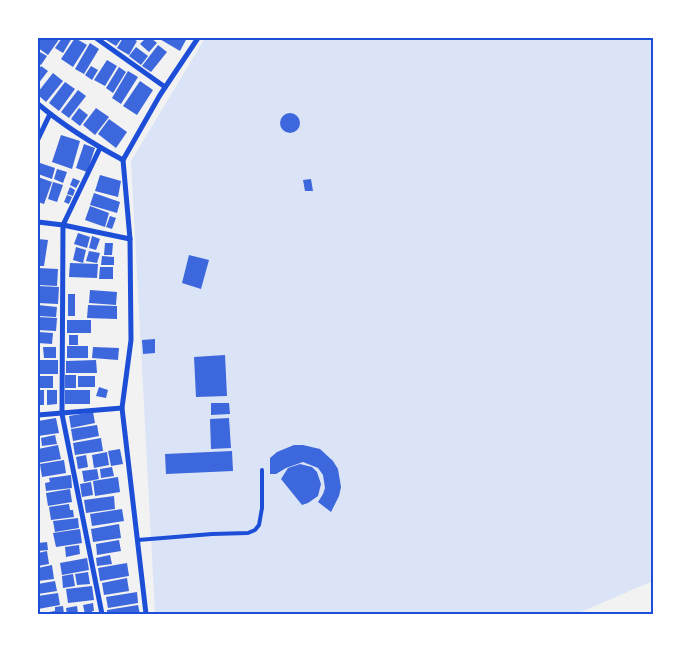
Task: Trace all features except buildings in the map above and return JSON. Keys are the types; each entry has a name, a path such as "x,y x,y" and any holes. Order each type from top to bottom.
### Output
{"street":[{"path":"97,38 165,87"},
{"path":"146,614 122,408 131,340 130,239 124,160 165,87 198,38"},
{"path":"38,104 100,148 124,160"},
{"path":"38,138 50,114"},
{"path":"100,148 63,225 62,414 102,614"},
{"path":"38,222 63,225 130,239"},
{"path":"38,415 122,408"}],"lane":[{"path":"138,540 212,534 248,534 259,525 262,508 262,470"}],"shaded area":[{"path":"205,38 653,38 653,581 576,614 155,614 131,161"}]}
